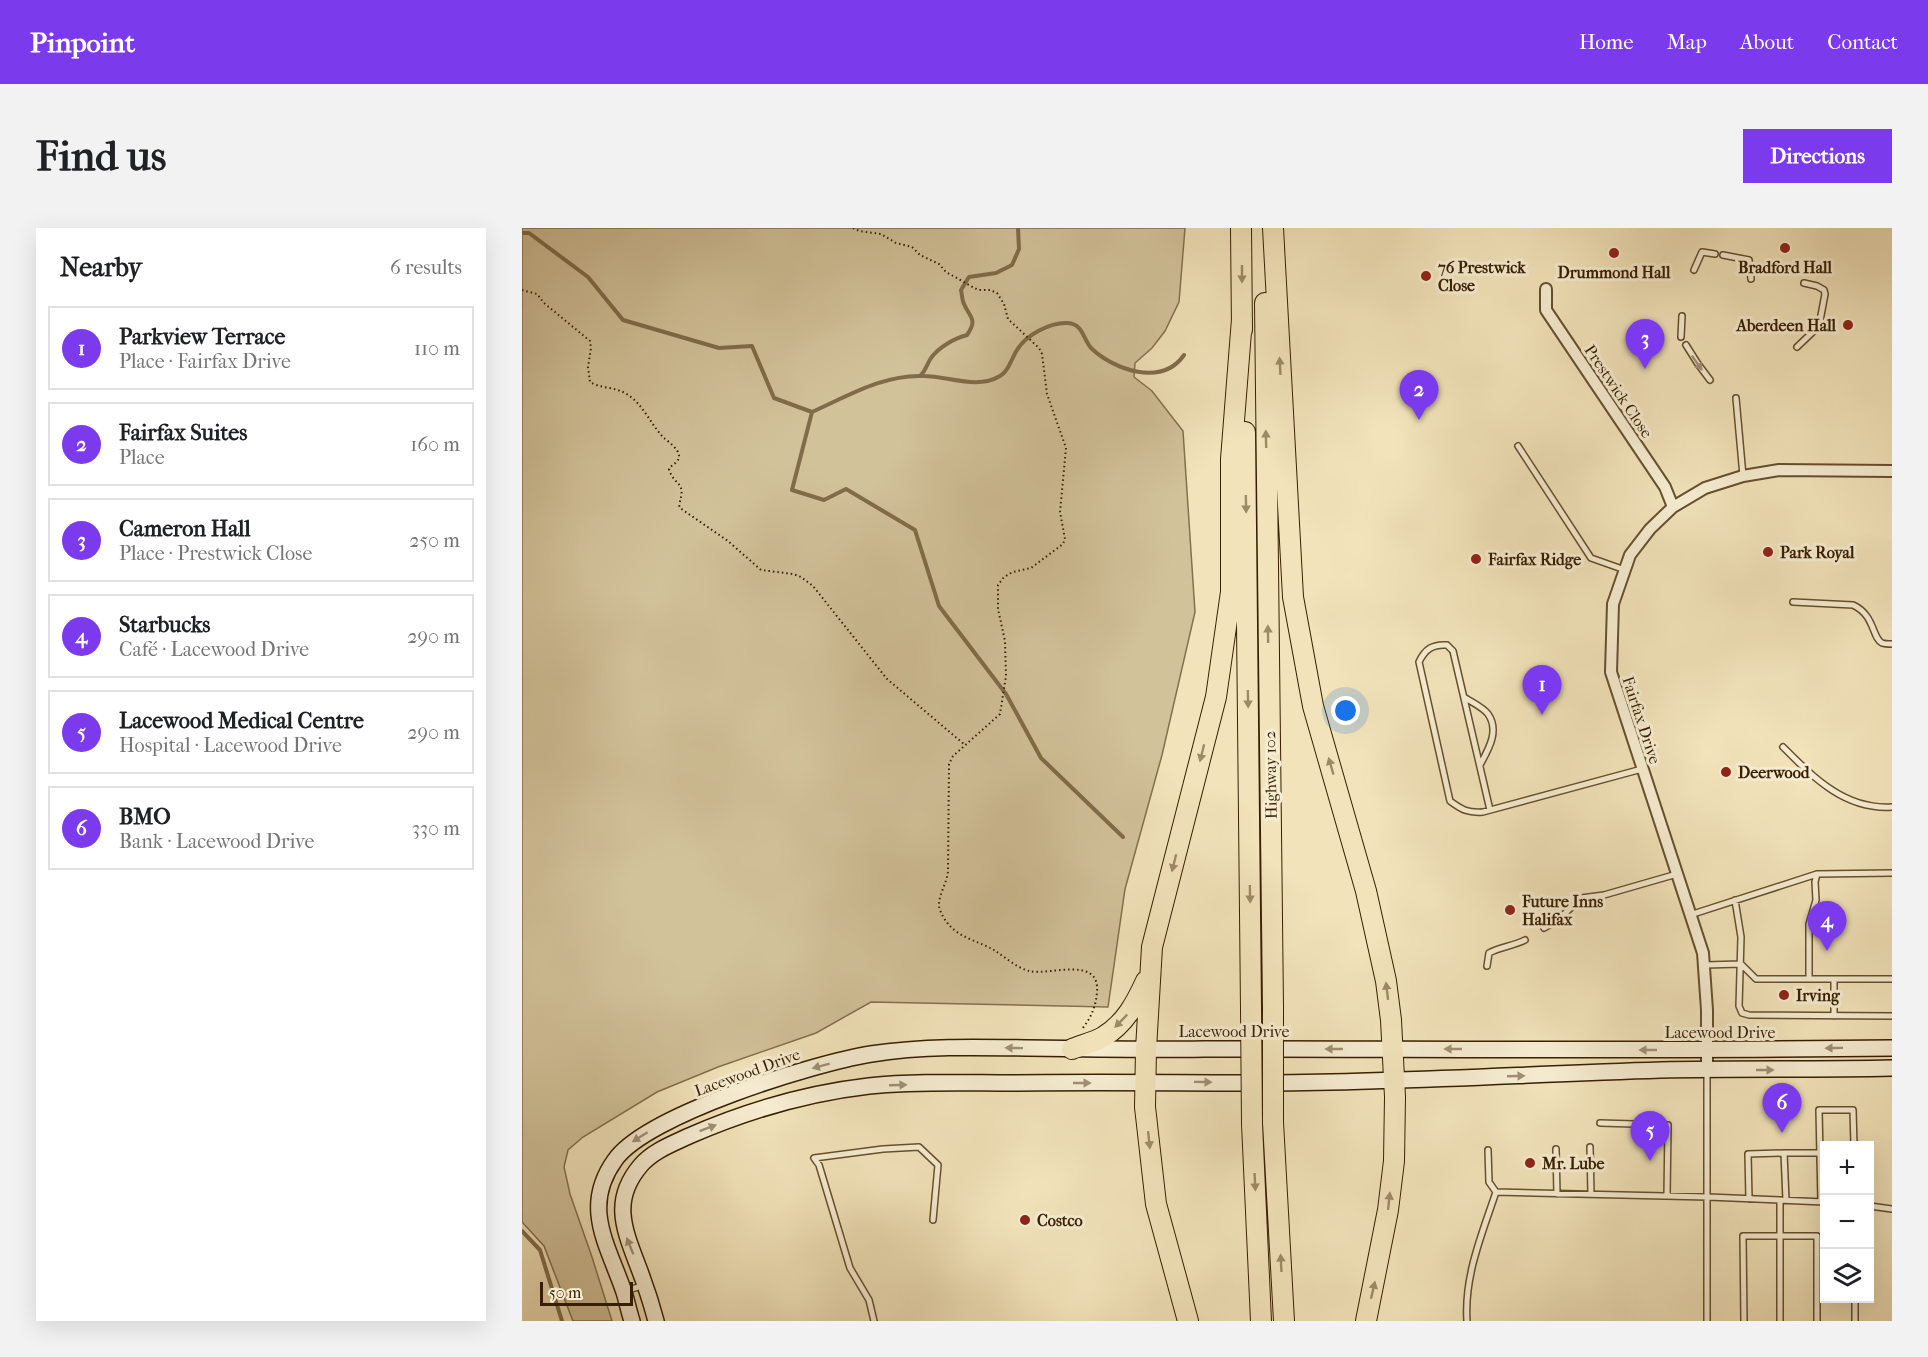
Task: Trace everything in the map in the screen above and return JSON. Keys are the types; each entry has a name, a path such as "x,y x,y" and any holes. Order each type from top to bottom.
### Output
{"highway":[{"name":"Highway 102","path":"1241,228 1245,395 1252,1124 1261,1321"},
{"name":"Highway 102","path":"1264,228 1273,1122 1284,1321"},
{"path":"1273,228 1293,597 1313,706 1366,891 1391,1020 1394,1161 1388,1210 1366,1321"},
{"path":"1188,1321 1156,1204 1145,1107 1150,973 1152,947 1216,697 1231,592 1232,459 1242,319"},
{"path":"1068,1048 1103,1037 1116,1027 1133,1009 1150,973"}],"main road":[{"name":"Lacewood Drive","path":"623,1291 612,1265 599,1220 600,1192 607,1172 616,1157 633,1141 656,1127 714,1101 819,1066 869,1055 912,1050 981,1047 1707,1050 1892,1048"},
{"path":"656,1321 626,1235 622,1212 627,1189 640,1166 650,1156 668,1145 727,1121 780,1104 831,1092 872,1086 936,1084 1256,1083 1453,1079 1665,1070 1892,1068"},
{"path":"623,1291 632,1321"}],"street":[{"name":"Prestwick Close","path":"1546,289 1546,310 1665,487 1673,507"},
{"name":"Fairfax Drive","path":"1707,1070 1703,952 1611,672 1613,604 1630,555 1650,529 1673,507 1705,488 1743,476 1779,470 1892,471"}],"lane":[{"path":"1694,270 1702,252 1715,254"},
{"path":"1723,255 1749,260 1751,279"},
{"path":"1797,347 1819,326 1825,294 1824,290 1816,285 1804,283"},
{"path":"1681,337 1682,316"},
{"path":"1686,345 1710,380"},
{"path":"1736,398 1743,476"},
{"path":"1518,446 1591,558 1624,570"},
{"path":"1793,602 1854,605 1867,614 1877,639 1882,643 1892,644"},
{"path":"1490,810 1453,651 1447,645 1440,644 1424,651 1419,662 1450,801 1469,813 1490,810 1642,769"},
{"path":"1464,698 1488,714 1492,723 1494,734 1480,765"},
{"path":"1783,747 1816,780 1850,801 1871,807 1892,807"},
{"path":"1690,915 1817,874 1892,873"},
{"path":"1544,928 1558,920 1581,898 1604,895 1677,874"},
{"path":"1809,978 1809,924 1816,900 1817,874"},
{"path":"1735,900 1741,937 1739,1006 1742,1012 1749,1015 1892,1016"},
{"path":"1487,966 1489,953 1525,940"},
{"path":"1705,965 1741,964 1756,979 1892,979"},
{"path":"1834,979 1834,1016"},
{"path":"1707,1070 1707,1321"},
{"path":"1749,1198 1748,1154 1820,1153 1819,1110 1853,1110 1854,1141"},
{"path":"1600,1123 1668,1125 1667,1196"},
{"path":"874,1321 869,1300 850,1268 819,1165 814,1158 919,1147 938,1165 933,1220"},
{"path":"1590,1147 1591,1194"},
{"path":"1556,1149 1557,1194"},
{"path":"1488,1150 1489,1182 1496,1192"},
{"path":"1780,1321 1780,1236 1784,1153"},
{"path":"1496,1192 1820,1202"},
{"path":"1467,1321 1466,1302 1472,1264 1496,1192"},
{"path":"1874,1207 1892,1209"},
{"path":"1744,1321 1743,1236 1817,1236 1817,1321"},
{"path":"623,1291 645,1285"},
{"path":"1856,1303 1856,1321"}],"path":[{"path":"853,228 881,234 899,245 912,247 920,255 939,264 946,272 978,290 990,290 997,293 1004,304 1008,319 1039,348 1042,354 1047,394 1065,442 1060,512 1065,539 1063,544 1031,568 1013,572 1004,577 998,585 998,609 1005,640 1006,676 1000,714 953,756 950,764 948,871 939,907 950,927 1026,969 1051,972 1076,968 1090,973 1098,989 1094,1010 1068,1048"},
{"path":"522,290 537,294 544,303 590,341 588,367 590,382 607,386 635,400 660,434 678,451 680,456 678,461 669,469 682,490 680,508 728,541 761,570 792,574 801,577 813,586 887,679 965,745"}],"shaded area":[{"path":"522,228 1185,228 1179,302 1165,331 1152,348 1135,363 1134,377 1152,391 1183,431 1195,612 1162,755 1125,889 1108,1007 871,1002 816,1033 718,1067 657,1092 583,1137 568,1150 564,1167 570,1194 612,1321 573,1321 544,1246 522,1222"}],"waterway":[{"path":"921,375 938,350 967,335 972,322 963,302 961,290 969,277 996,273 1012,265 1019,249 1018,228"},
{"path":"522,233 529,233 588,277 623,320 719,348 752,346 774,398 812,412 792,490 824,500 846,489 915,530 939,606 1006,694 1041,758 1123,837"},
{"path":"812,412 866,387 909,376 972,382 991,380 1006,371 1017,350 1026,339 1046,327 1061,323 1077,326 1091,348 1101,356 1112,363 1138,372 1151,373 1163,370 1175,365 1184,355"},
{"path":"522,1231 540,1250 562,1321"}],"place":[{"name":"Bradford Hall","path":"1785,248"},
{"name":"Drummond Hall","path":"1614,253"},
{"name":"76 Prestwick Close","path":"1426,276"},
{"name":"Aberdeen Hall","path":"1848,325"},
{"name":"Cameron Hall","path":"1645,369"},
{"name":"Fairfax Suites","path":"1419,420"},
{"name":"Park Royal","path":"1768,552"},
{"name":"Fairfax Ridge","path":"1476,559"},
{"name":"Parkview Terrace","path":"1542,715"},
{"name":"Deerwood","path":"1726,772"},
{"name":"Future Inns Halifax","path":"1510,910"},
{"name":"Starbucks","path":"1827,951"},
{"name":"Irving","path":"1784,995"},
{"name":"BMO","path":"1782,1133"},
{"name":"Lacewood Medical Centre","path":"1650,1161"},
{"name":"Mr. Lube","path":"1530,1163"},
{"name":"Costco","path":"1025,1220"}]}
